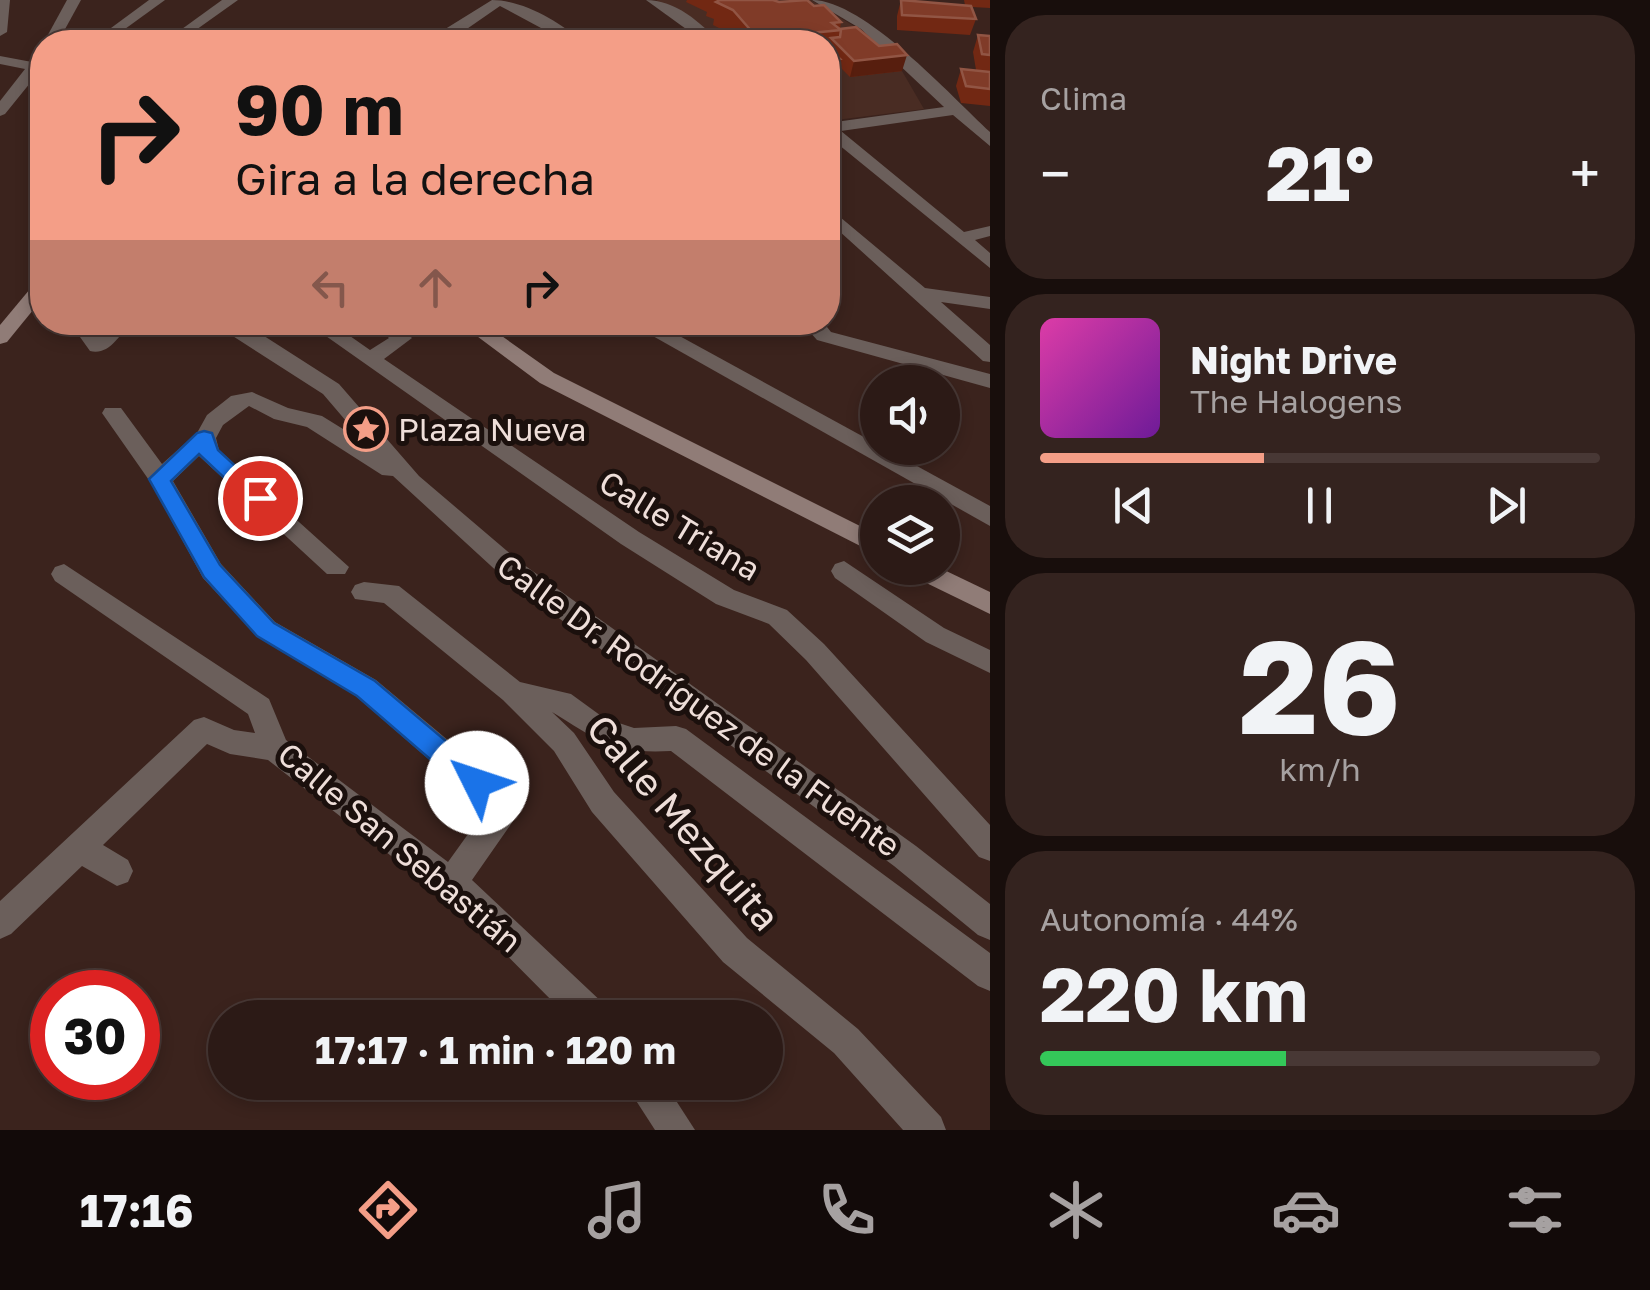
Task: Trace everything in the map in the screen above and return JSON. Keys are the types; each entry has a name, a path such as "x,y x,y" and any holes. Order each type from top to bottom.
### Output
{"main road":[{"path":"0,338 30,300"},
{"path":"0,325 23,308"},
{"path":"487,335 548,378 860,537"},
{"path":"953,585 990,604"}],"street":[{"path":"0,32 3,0"},
{"path":"58,30 74,0"},
{"path":"117,30 158,0"},
{"path":"188,30 231,0"},
{"path":"653,0 699,30"},
{"path":"819,0 866,26 990,140"},
{"path":"453,30 500,1 557,30"},
{"path":"0,60 30,64"},
{"path":"2,107 30,77"},
{"path":"840,126 953,110"},
{"path":"840,138 990,262"},
{"path":"840,223 990,356"},
{"path":"961,238 990,231"},
{"path":"920,293 990,303"},
{"path":"91,335 97,347 108,335"},
{"path":"249,335 331,389 411,482"},
{"name":"Calle Triana","path":"335,335 630,538 726,597 778,617 990,847"},
{"path":"371,359 402,338 398,335"},
{"path":"661,335 990,517"},
{"path":"823,335 990,381"},
{"path":"160,479 204,438 215,420 239,401 252,399 282,414 314,421 411,482"},
{"path":"114,413 160,479 212,571 266,629 366,688 504,807 452,883"},
{"path":"204,438 209,453 336,566"},
{"name":"Calle Dr. Rodríguez de la Fuente","path":"411,482 511,569 889,844 990,924"},
{"path":"844,570 936,634 990,662"},
{"name":"Calle San Sebastián","path":"64,574 259,707 275,748 478,904 576,1000"},
{"name":"Calle Mezquita","path":"364,592 390,593 513,692 564,742 604,802 735,950 846,1042 928,1130"},
{"path":"513,692 561,702 596,727 634,740 676,738 990,974"},
{"path":"0,923 204,729 230,742 275,748"},
{"path":"80,848 116,871"},
{"path":"655,1100 677,1130"}],"shaded area":[{"path":"656,0 811,0 867,34 902,71 924,109 840,120 840,30 699,30"}],"building":[{"path":"807,0 814,6 824,5 841,22 832,23 841,30 750,30 733,10 716,2"},
{"path":"901,0 971,6 976,19 902,15"},
{"path":"856,27 879,46 897,44 907,55 854,61 840,47 840,29"},
{"path":"978,35 990,36 990,55 982,54"},
{"path":"961,69 990,72 990,89 966,86"}],"place":[{"name":"Plaza Nueva","path":"366,429"}],"route":[{"path":"260,498 209,453 204,438 160,479 212,571 266,629 366,688 477,783"}]}
